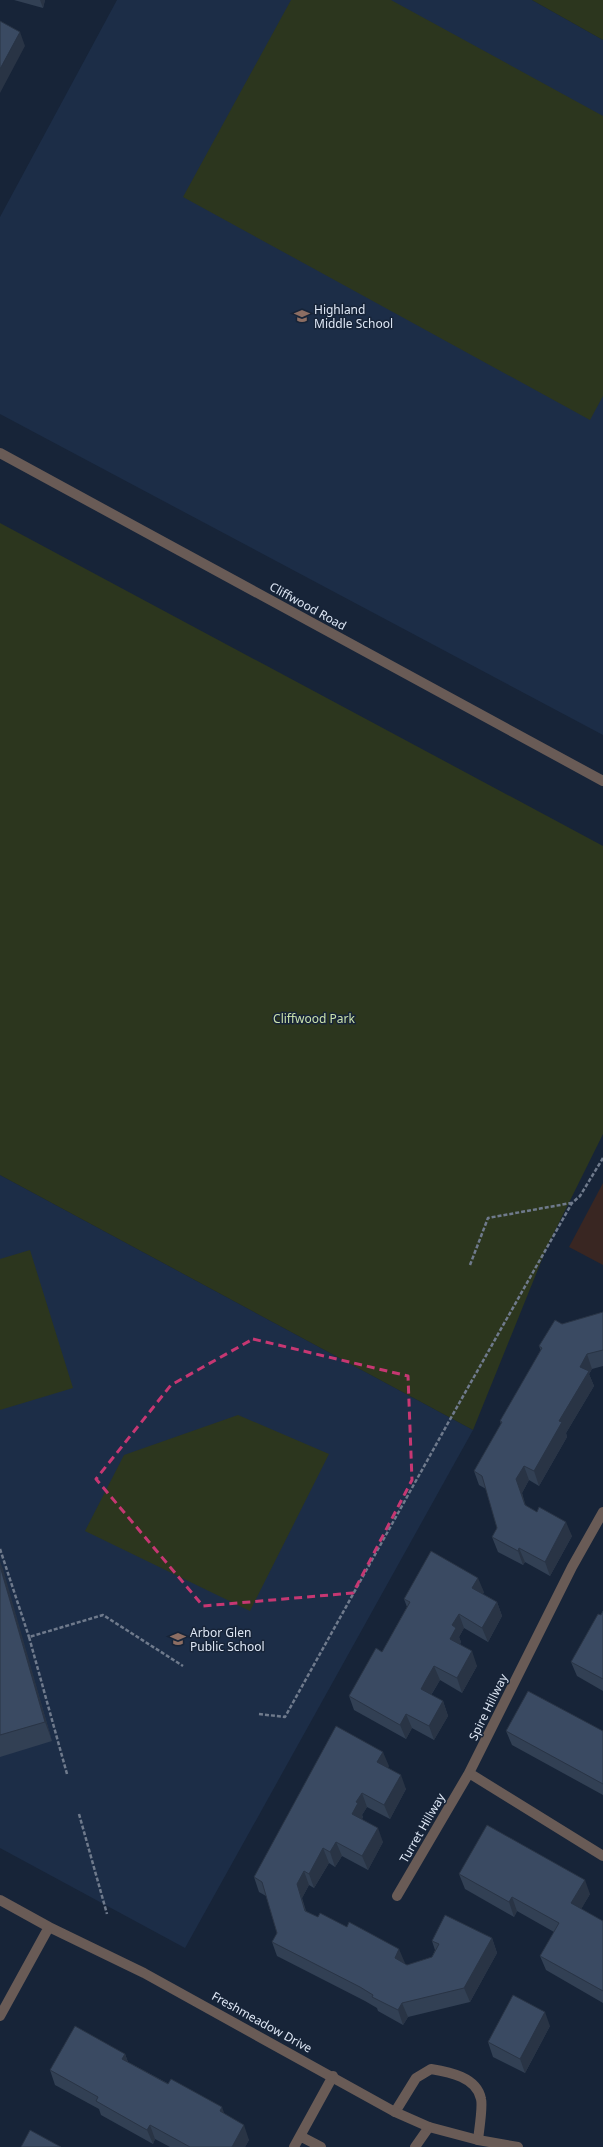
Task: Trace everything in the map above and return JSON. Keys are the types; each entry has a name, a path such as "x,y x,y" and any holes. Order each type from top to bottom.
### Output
{"street":[{"name":"Cliffwood Road","path":"0,453 603,781"},
{"name":"Spire Hillway","path":"469,1773 572,1567 603,1512"},
{"path":"469,1773 603,1856"},
{"name":"Turret Hillway","path":"397,1896 469,1773"},
{"name":"Freshmeadow Drive","path":"0,1900 49,1928 144,1972 333,2076 395,2112 429,2127 478,2140 518,2147"},
{"path":"0,2016 49,1928"},
{"path":"395,2112 416,2078 431,2069 453,2073 474,2086 481,2100 478,2140"},
{"path":"294,2147 333,2076"},
{"path":"415,2147 429,2127"},
{"path":"300,2136 321,2147"}],"path":[{"path":"258,1714 285,1717 572,1203 580,1196 603,1158"},
{"path":"470,1265 488,1218 572,1203"},
{"path":"0,1549 29,1637 67,1774"},
{"path":"29,1637 103,1615 183,1666"},
{"path":"79,1814 107,1914"}],"highlighted area":[{"path":"253,1339 408,1376 412,1480 353,1593 203,1606 96,1479 171,1385"}],"shaded area":[{"name":"Highland Middle School","path":"117,0 532,0 603,40 603,735 0,414 0,217"},
{"name":"Arbor Glen Public School","path":"0,1175 473,1430 185,1948 0,1848"},
{"path":"603,1183 603,1265 569,1247"}],"green space":[{"path":"291,0 391,0 603,116 603,396 590,420 183,197"},
{"path":"532,0 603,0 603,40"},
{"name":"Cliffwood Park","path":"0,523 603,846 603,1134 547,1247 473,1430 0,1175"},
{"path":"30,1250 73,1388 0,1410 0,1259"},
{"path":"238,1415 329,1454 250,1611 85,1531 124,1455"}],"building":[{"path":"0,21 20,32 0,69"},
{"path":"603,1312 603,1350 587,1354 580,1367 589,1371 559,1421 562,1422 534,1471 524,1466 516,1479 525,1505 537,1512 539,1507 566,1522 545,1562 519,1548 518,1551 492,1537 497,1528 482,1476 474,1471 502,1422 500,1421 542,1348 539,1346 555,1320 562,1324"},
{"path":"431,1551 478,1578 472,1588 497,1602 482,1628 459,1614 452,1625 456,1628 450,1639 472,1651 457,1678 434,1666 427,1678 421,1689 443,1701 429,1726 406,1714 400,1725 349,1696 376,1648 382,1652 410,1602 404,1599"},
{"path":"0,1566 45,1722 0,1735"},
{"path":"603,1611 603,1679 571,1662 598,1614 601,1615"},
{"path":"528,1691 603,1731 603,1784 506,1731"},
{"path":"336,1726 383,1752 377,1762 401,1775 384,1805 362,1793 356,1802 358,1803 352,1814 378,1828 362,1856 336,1842 330,1852 323,1848 309,1874 304,1871 297,1884 305,1911 318,1917 320,1913 347,1927 349,1922 399,1949 395,1958 407,1965 432,1957 439,1944 432,1941 445,1915 492,1938 464,1988 402,2003 398,2010 372,1997 373,1995 360,1987 272,1942 277,1933 262,1882 254,1877"},
{"path":"487,1825 585,1880 571,1903 603,1921 603,1991 540,1956 559,1923 512,1897 509,1902 459,1874"},
{"path":"513,1995 545,2012 520,2059 488,2042"},
{"path":"75,2026 125,2054 122,2059 168,2084 171,2079 222,2107 220,2111 244,2125 232,2147 190,2147 150,2125 147,2130 96,2101 98,2097 50,2070"},
{"path":"30,2130 61,2147 21,2147"}],"place":[{"name":"Highland Middle School","path":"302,316"},
{"name":"Arbor Glen Public School","path":"178,1639"}]}
